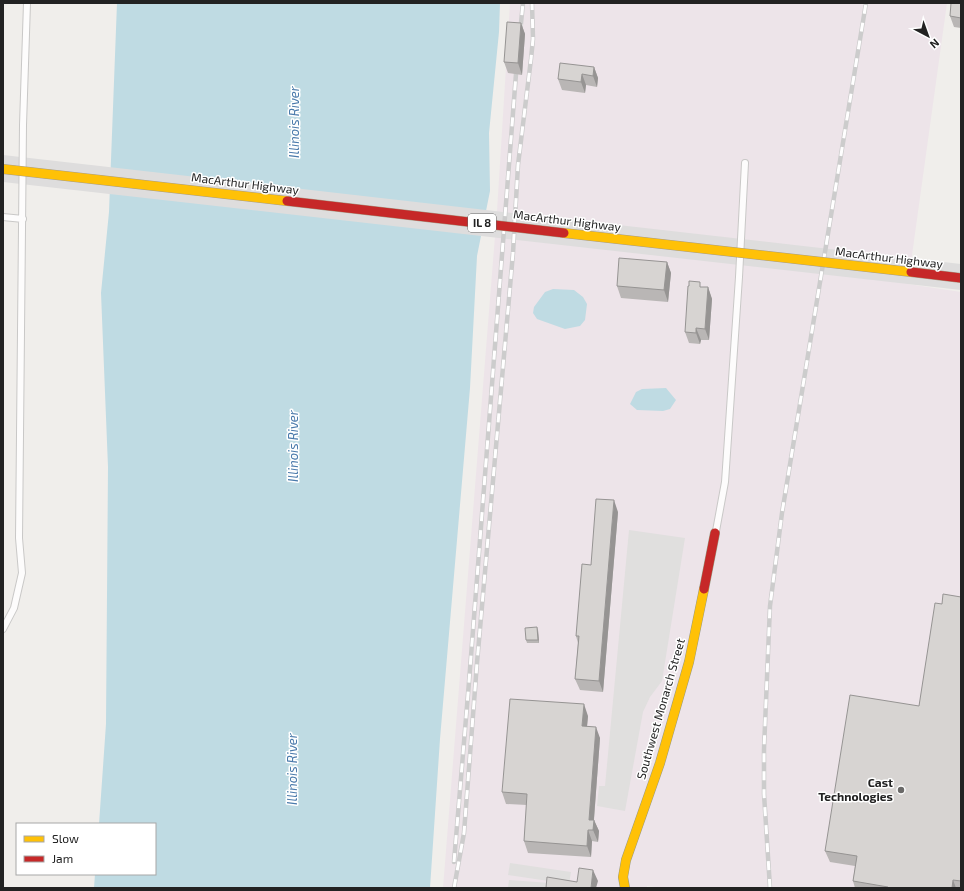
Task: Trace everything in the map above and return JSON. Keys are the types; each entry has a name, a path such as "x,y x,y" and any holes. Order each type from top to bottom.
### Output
{"main road":[{"name":"MacArthur Highway","path":"3,169 961,278"},
{"name":"Southwest Monarch Street","path":"625,888 623,877 626,860 660,763 689,662 715,533"}],"lane":[{"path":"3,629 14,608 22,573 19,538 23,125 27,3"},
{"path":"715,533 725,482 739,278 745,163"},
{"path":"3,217 23,218"}],"shaded area":[{"path":"510,3 947,3 908,284 961,292 961,888 663,888 647,886 647,888 443,888 497,211"},
{"path":"629,530 685,538 662,681 650,697 643,712 625,811 597,806 599,786 605,786"},
{"path":"510,863 571,872 569,884 508,875"},
{"path":"509,880 550,883 549,888 508,888"}],"water":[{"name":"Illinois River","path":"117,3 500,3 499,32 489,133 490,191 477,256 470,388 440,739 430,888 94,888 95,875 156,875 156,823 99,823 106,724 108,467 101,293 109,212"},
{"path":"553,289 574,290 583,297 587,304 585,320 580,326 565,329 537,319 533,313 534,307 545,292"},
{"path":"666,388 676,400 670,409 663,411 637,410 630,404 636,392 642,389"}],"pier":[{"path":"3,155 961,264 961,290 3,182"}],"building":[{"path":"951,3 961,3 961,18 950,16"},
{"path":"507,22 521,23 518,63 504,62"},
{"path":"560,63 594,67 593,76 582,74 581,82 558,79"},
{"path":"619,258 667,262 664,290 617,286"},
{"path":"689,281 700,282 700,287 708,287 705,329 696,328 696,333 685,332"},
{"path":"596,499 614,500 599,681 575,679 579,636 576,636 582,564 591,565"},
{"name":"Cast Technologies","path":"943,594 961,597 961,881 953,880 952,888 888,888 853,881 857,856 825,851 850,695 919,706 935,603 942,604"},
{"path":"537,627 538,640 526,640 525,628"},
{"path":"510,699 584,704 582,726 596,727 589,820 594,820 593,830 588,830 587,846 524,841 527,794 502,792"},
{"path":"579,868 593,870 591,888 546,888 547,877 577,882"}],"railway":[{"path":"520,33 523,3"},
{"path":"454,888 464,833 477,663 513,253 518,165 533,39 532,3"},
{"path":"770,888 764,794 764,749 770,606 782,513 866,3"},
{"path":"454,862 516,74"}],"traffic: slow":[{"path":"3,169 287,201"},
{"path":"564,233 911,272"},
{"path":"625,888 623,877 626,860 660,763 689,662 704,589"}],"traffic: jam":[{"path":"287,201 564,233"},
{"path":"911,272 961,278"},
{"path":"704,589 715,533"}],"place":[{"name":"Cast Technologies","path":"901,790"}]}
